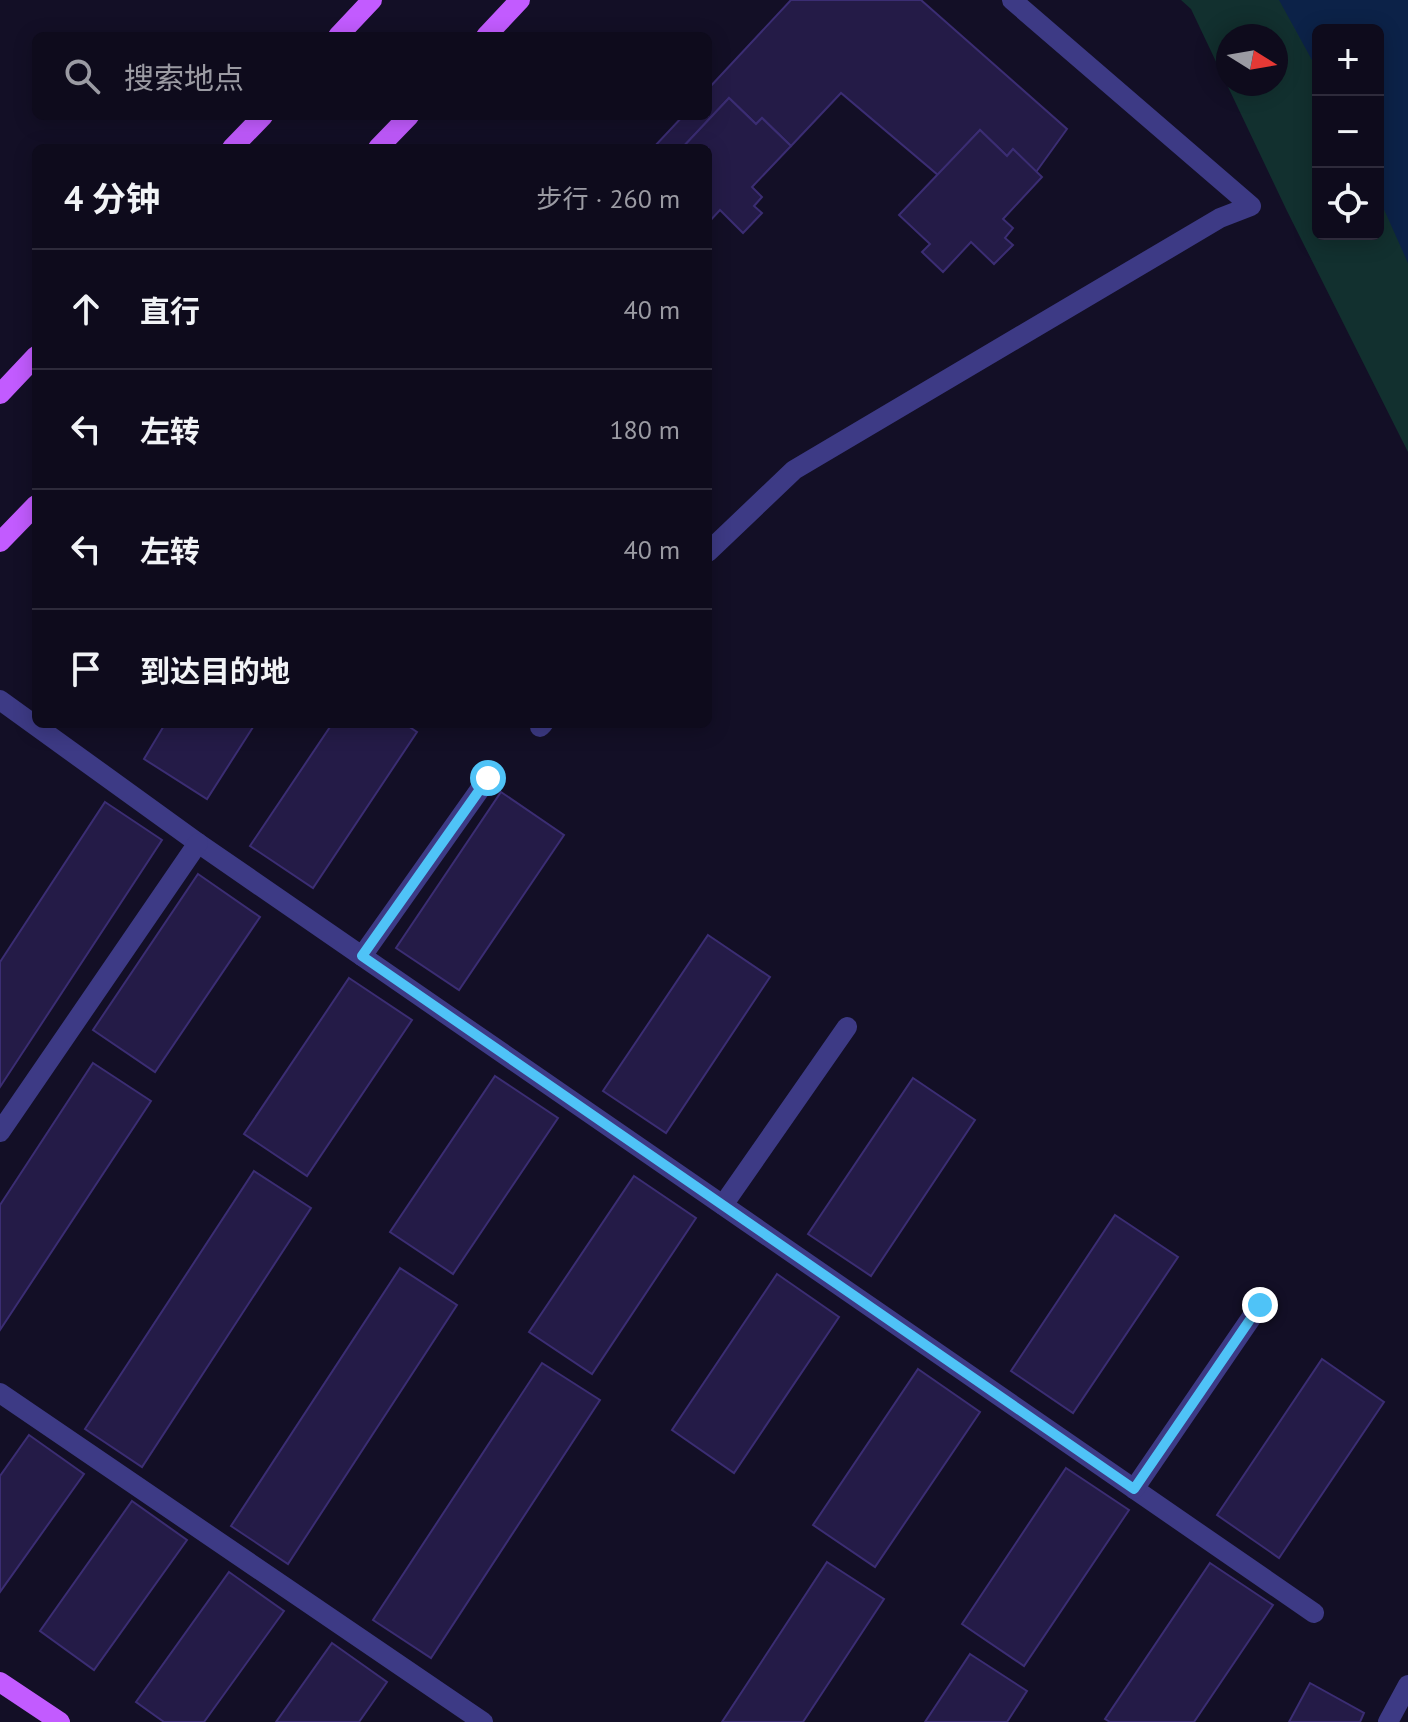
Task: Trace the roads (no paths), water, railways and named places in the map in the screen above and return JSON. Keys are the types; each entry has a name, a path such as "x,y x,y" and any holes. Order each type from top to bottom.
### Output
{"main road":[{"path":"342,32 372,0"},
{"path":"490,32 520,0"},
{"path":"236,144 259,120"},
{"path":"382,144 405,120"},
{"path":"0,394 32,360"},
{"path":"0,542 32,509"},
{"path":"0,1682 60,1722"}],"lane":[{"path":"712,548 794,470 1220,218 1251,206 1012,0"},
{"path":"0,700 32,723"},
{"path":"39,728 198,843 1314,1613"},
{"path":"362,956 488,778"},
{"path":"0,1132 198,843"},
{"path":"723,1205 847,1027"},
{"path":"1134,1489 1260,1305"},
{"path":"0,1393 483,1722"},
{"path":"1388,1722 1408,1685"}],"water":[{"path":"1279,0 1408,0 1408,263 1384,209 1384,24 1312,24 1312,60"}]}
